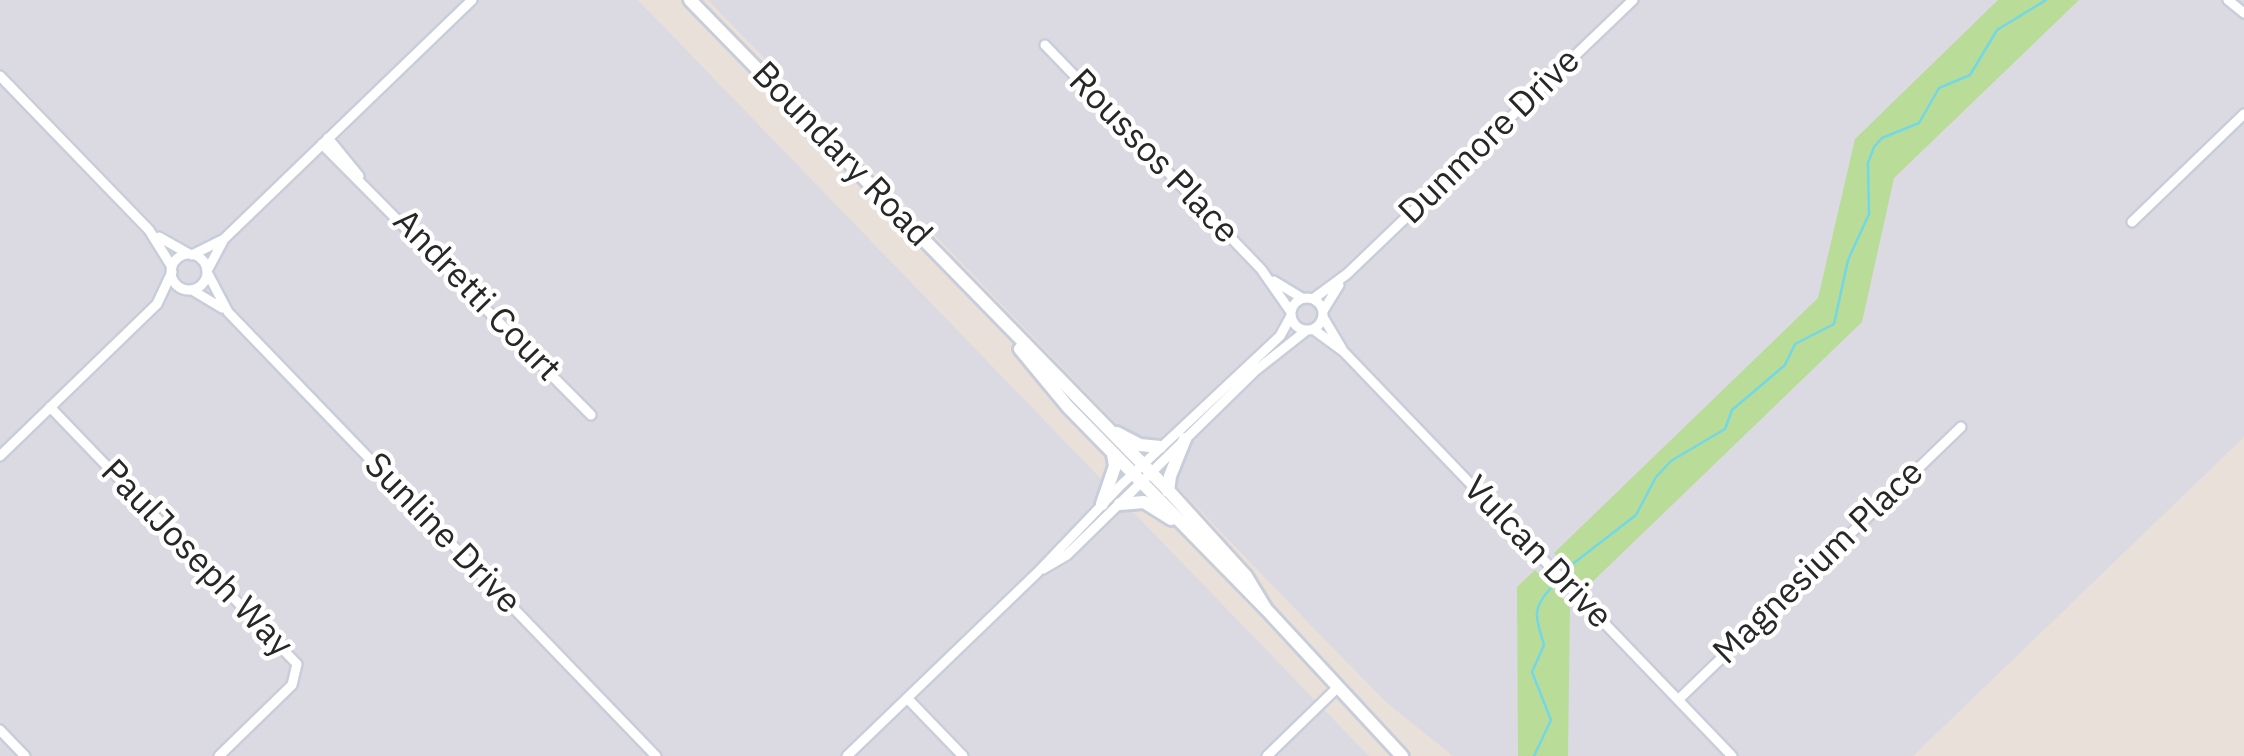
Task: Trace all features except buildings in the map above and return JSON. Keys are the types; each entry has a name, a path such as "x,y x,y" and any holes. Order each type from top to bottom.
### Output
{"main road":[{"name":"Boundary Road","path":"690,0 1098,420 1194,534 1402,756"},
{"name":"Boundary Road","path":"990,312 1068,407 1112,451 1168,491 1246,576 1266,609"},
{"path":"1098,420 1140,446 1160,448"},
{"path":"1168,491 1185,440"},
{"path":"1102,504 1115,466 1112,451"},
{"path":"1120,504 1144,502 1194,534"}],"street":[{"path":"0,456 156,304 179,258 224,239 472,0"},
{"name":"Dunmore Drive","path":"1291,314 1346,274 1633,0"},
{"path":"2228,0 2244,13"},
{"name":"Roussos Place","path":"1044,45 1261,269 1298,328 1310,330"},
{"path":"0,76 149,230 175,282 189,290"},
{"path":"2132,222 2244,114"},
{"name":"Andretti Court","path":"325,141 592,415"},
{"path":"149,230 202,260 207,272"},
{"path":"156,304 201,286 224,239"},
{"name":"Roussos Place","path":"1261,269 1308,298 1323,314"},
{"name":"Sunline Drive","path":"207,272 228,312 656,756"},
{"name":"Dunmore Drive","path":"1310,330 1346,274"},
{"name":"Sunline Drive","path":"189,290 228,312"},
{"path":"1038,572 1068,555 1120,504 1160,448 1280,336 1291,314"},
{"name":"Vulcan Drive","path":"1323,314 1343,350 1732,756"},
{"path":"848,756 1038,572 1102,504 1185,440 1278,349 1310,330"},
{"name":"Vulcan Drive","path":"1310,330 1343,350"},
{"name":"PaulJoseph Way","path":"50,407 296,664 292,685 219,756"},
{"name":"Magnesium Place","path":"1678,700 1960,427"},
{"path":"1267,756 1336,689"},
{"path":"907,698 963,756"},
{"path":"0,730 25,756"}],"shaded area":[{"path":"0,0 638,0 1369,756 0,756"},
{"path":"708,0 2244,0 2244,437 1913,756 1453,756 1387,703"}],"green space":[{"path":"1998,0 2079,0 1894,178 1862,322 1587,587 1554,553 1818,298 1855,139"},
{"path":"1535,570 1570,606 1568,756 1518,756 1517,587"}],"waterway":[{"path":"1570,566 1636,515 1656,477 1671,461 1725,429 1732,410 1785,365 1795,344 1834,324 1848,260 1869,214 1868,163 1874,147 1882,138 1919,123 1939,88 1970,75 1997,30 2046,0"},
{"path":"1534,756 1551,720 1532,672 1544,645 1537,610 1550,589"}]}
